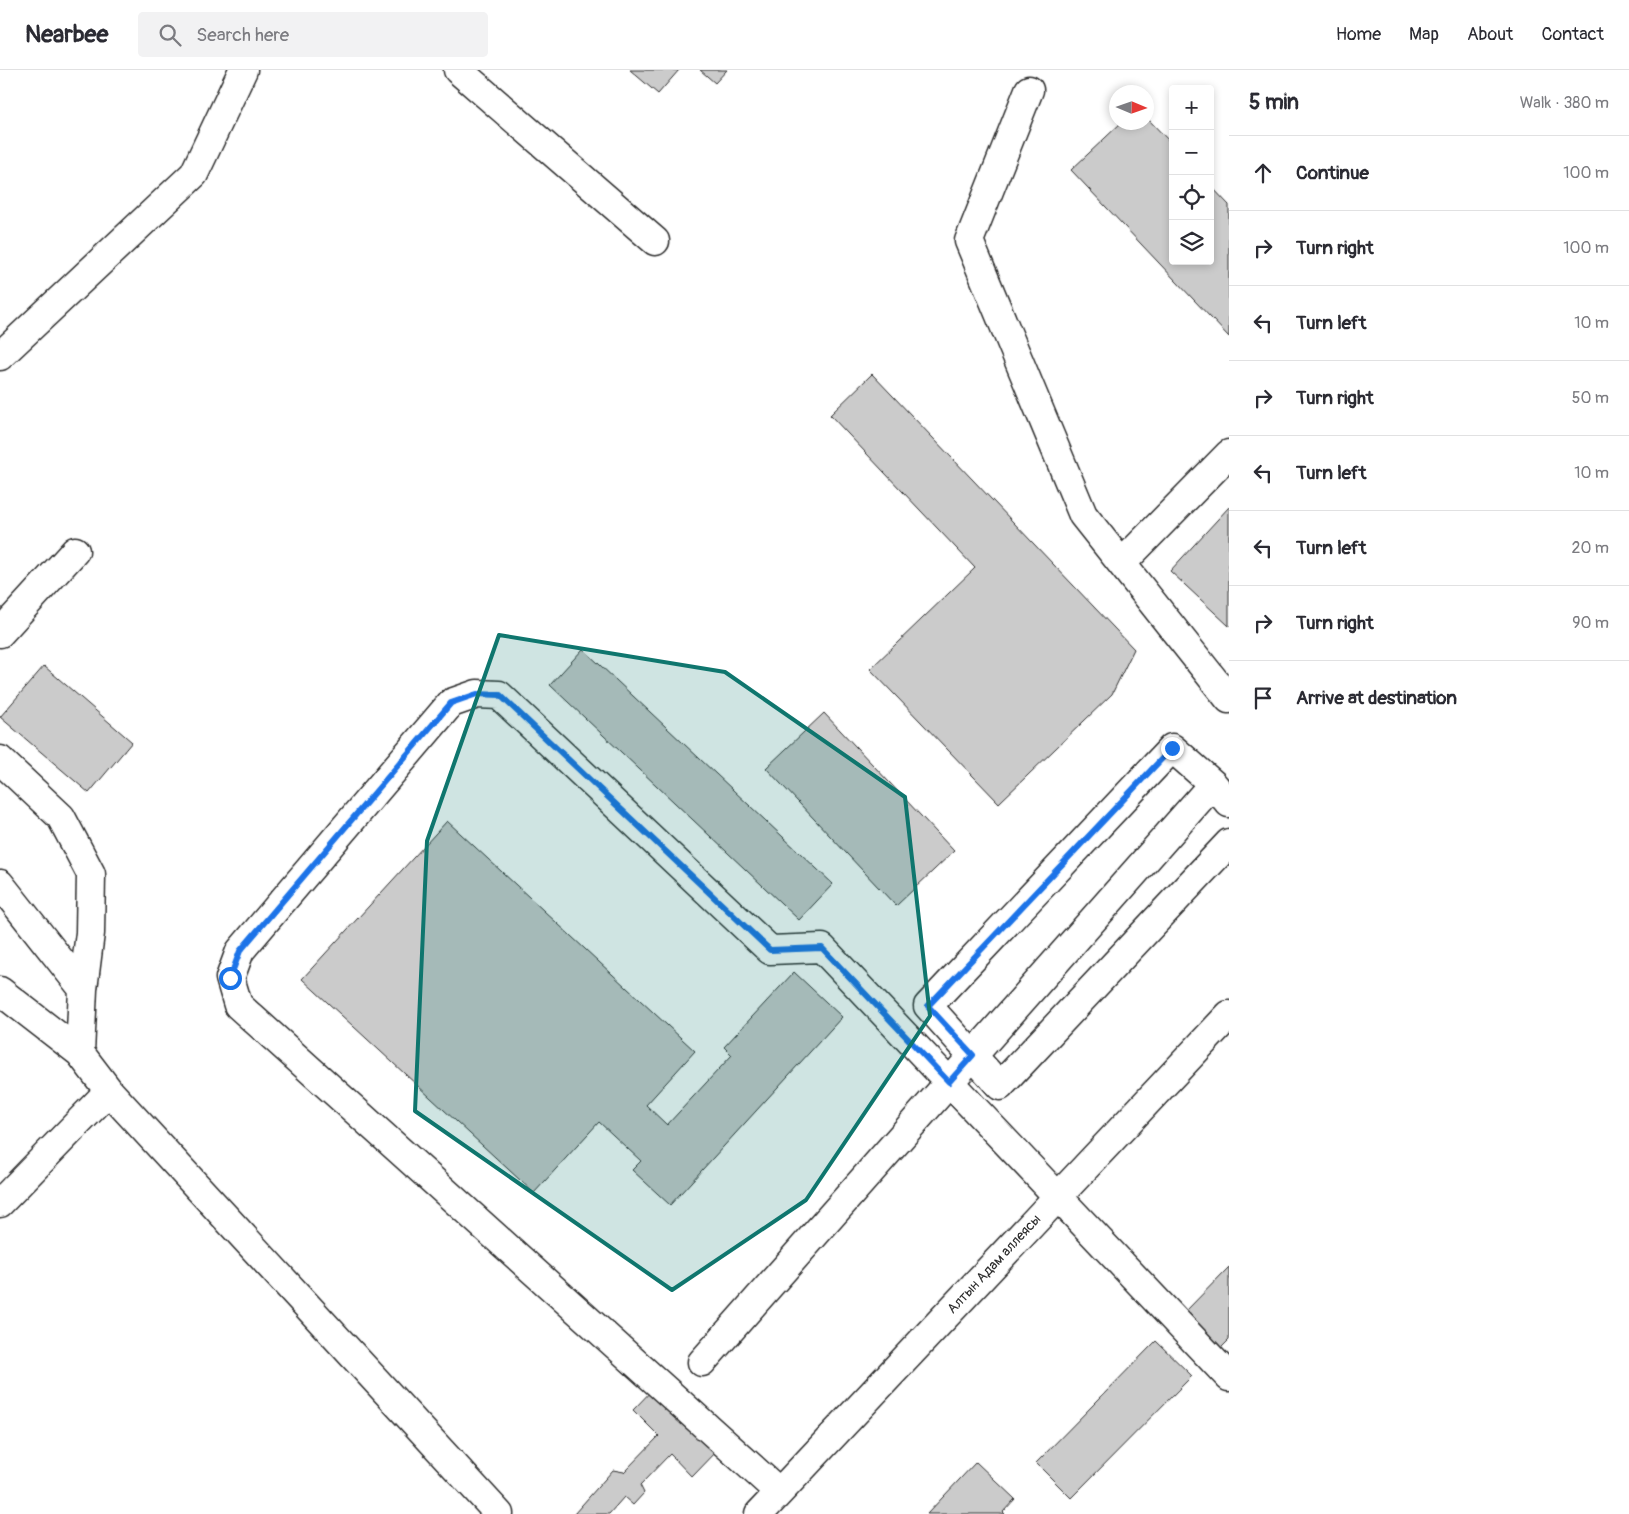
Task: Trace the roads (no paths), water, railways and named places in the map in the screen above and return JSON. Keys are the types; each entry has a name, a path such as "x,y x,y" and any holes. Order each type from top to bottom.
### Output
{"main road":[{"path":"0,356 194,174 243,70"},
{"path":"458,70 655,241"},
{"path":"1029,90 969,241 1084,515 1229,699"},
{"path":"1122,564 1229,454"},
{"path":"0,633 75,551"},
{"path":"779,1492 238,1005 230,978 240,951 451,703 477,694 500,695 770,950 822,948 1229,1377"},
{"path":"702,1362 973,1055 1221,793 1172,748 928,1006 973,1055 1000,1086 1229,842"},
{"path":"0,760 61,817 90,874 90,933 83,990 80,1053"},
{"path":"0,884 83,990"},
{"path":"0,991 80,1053 109,1091 499,1514"},
{"name":"Алтын Адам аллеясы","path":"759,1514 1229,1015"},
{"path":"0,1203 109,1091"}]}
